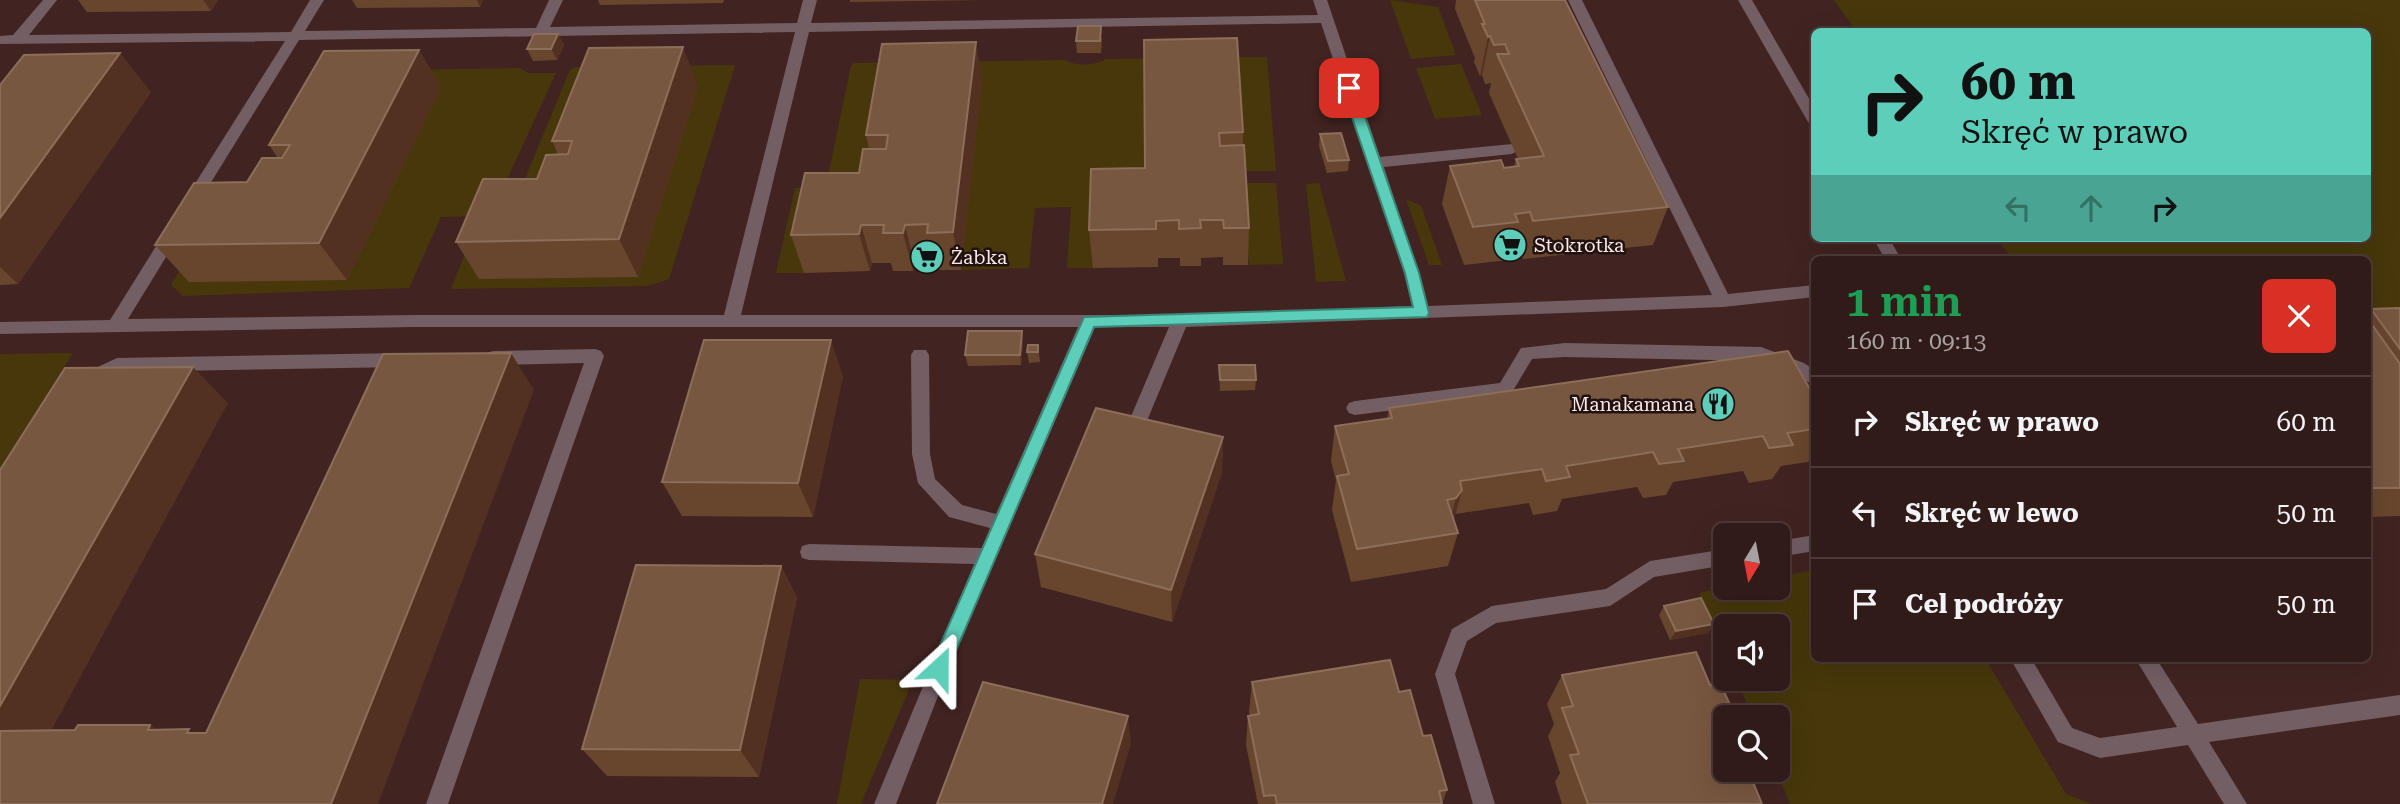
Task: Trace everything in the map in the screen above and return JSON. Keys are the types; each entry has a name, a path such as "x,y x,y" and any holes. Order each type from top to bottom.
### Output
{"street":[{"path":"19,39 50,0"},
{"path":"115,326 317,0"},
{"path":"541,32 556,0"},
{"path":"731,321 810,0"},
{"path":"1320,0 1412,273 1422,313"},
{"path":"1576,0 1723,300"},
{"path":"1745,0 1811,115"},
{"path":"0,40 1326,19"},
{"path":"1374,163 1512,149"},
{"path":"0,328 415,321 1180,321 1723,300 1811,290"},
{"path":"885,804 939,668 1089,321"},
{"path":"1126,449 1180,321"},
{"path":"1355,408 1505,388 1527,353 1564,351 1761,354 1798,368 1811,377"},
{"path":"920,355 921,454 926,483 956,512 1002,523"},
{"path":"437,804 595,356 472,359"},
{"path":"82,383 117,365 417,359"},
{"path":"1790,547 1811,544"},
{"path":"809,552 988,556"},
{"path":"1483,804 1445,674 1459,635 1492,615 1610,597 1650,569 1713,559"},
{"path":"2022,662 2065,735 2100,748 2400,705"},
{"path":"2148,662 2236,804"}],"shaded area":[{"path":"1390,0 1438,7 1456,55 1411,59"},
{"path":"1834,0 2400,0 2400,322 2371,323 2371,256 2010,256 2000,242 2371,242 2371,28 1854,28"},
{"path":"1267,57 1276,171 1242,171 1146,206 1095,207 1093,268 1067,268 1071,207 1035,208 1029,268 961,270 982,81 876,173 827,181 851,66 854,63 1066,60 1075,64 1086,64 1106,59"},
{"path":"1461,64 1482,115 1435,119 1416,68"},
{"path":"735,65 669,279 648,286 451,289 480,216 441,217 409,288 183,296 171,285 223,197 347,280 333,71 520,68 528,73 556,73 500,195 571,180 524,181 570,70 576,67"},
{"path":"1243,183 1276,183 1283,264 1249,265"},
{"path":"1319,183 1346,281 1316,282 1306,184"},
{"path":"873,187 804,273 776,273 795,188"},
{"path":"1406,199 1421,206 1442,265 1429,265"},
{"path":"73,353 0,469 0,354"},
{"path":"1811,571 1811,662 1987,662 2066,794 2092,804 1790,804 1781,782 1790,782 1790,705 1748,705 1741,691 1790,691 1790,614 1713,614 1713,626 1699,593 1713,590 1713,600 1790,600 1790,575"},
{"path":"860,679 913,680 861,804 837,804"}],"building":[{"path":"1475,0 1565,0 1668,207 1533,221 1530,212 1515,214 1518,222 1473,227 1450,166 1501,160 1504,168 1519,166 1516,159 1544,156 1497,54 1509,54 1505,44 1494,45 1490,36 1488,37"},
{"path":"1078,26 1101,26 1100,41 1076,41"},
{"path":"534,34 558,34 551,49 527,49"},
{"path":"1237,38 1243,132 1219,133 1220,146 1244,145 1249,228 1224,228 1223,220 1200,220 1201,228 1179,229 1179,220 1156,221 1156,229 1089,230 1091,169 1145,168 1144,40"},
{"path":"976,42 953,232 927,233 928,224 905,225 903,233 883,233 884,225 861,225 859,234 791,235 805,173 859,173 863,149 886,149 888,135 866,135 882,44"},
{"path":"683,47 619,239 456,242 483,179 537,179 546,155 568,154 572,141 552,141 589,48"},
{"path":"419,50 319,243 155,245 194,183 247,182 262,158 282,158 290,145 269,145 324,51"},
{"path":"120,53 0,218 0,85 24,55"},
{"path":"1341,133 1349,160 1328,161 1320,134"},
{"path":"2400,308 2400,349 2371,309"},
{"path":"2371,323 2400,364 2400,488 2371,488"},
{"path":"968,331 1022,331 1020,355 965,355"},
{"path":"704,340 831,340 798,483 662,482"},
{"path":"1028,345 1038,345 1038,352 1027,352"},
{"path":"1788,351 1811,391 1811,430 1787,433 1793,445 1769,448 1763,436 1678,449 1684,461 1659,464 1653,452 1566,466 1570,477 1546,481 1542,469 1460,481 1462,490 1456,498 1447,500 1458,533 1357,549 1337,476 1349,474 1335,426 1392,418 1389,408"},
{"path":"511,353 331,804 0,804 0,731 75,730 78,725 150,725 148,730 189,729 187,733 206,733 383,354"},
{"path":"1219,365 1255,365 1256,380 1220,380"},
{"path":"193,367 0,706 0,470 65,368"},
{"path":"1096,408 1223,437 1171,590 1035,554"},
{"path":"636,565 781,566 740,750 582,749"},
{"path":"1701,598 1713,624 1676,631 1664,606"},
{"path":"1696,652 1710,685 1713,684 1713,691 1724,691 1730,705 1713,705 1713,782 1753,782 1762,804 1588,804 1570,755 1579,754 1562,708 1573,706 1562,675"},
{"path":"1390,660 1399,692 1410,690 1423,736 1431,735 1447,790 1439,791 1442,804 1277,804 1275,795 1264,796 1248,716 1259,714 1252,682"},
{"path":"983,682 1128,716 1102,804 937,804"}],"place":[{"name":"Stokrotka","path":"1510,245"},
{"name":"Żabka","path":"927,257"},
{"name":"Manakamana","path":"1718,404"}],"route":[{"path":"939,668 1089,321 1180,321 1422,313 1412,273 1349,88"}]}
